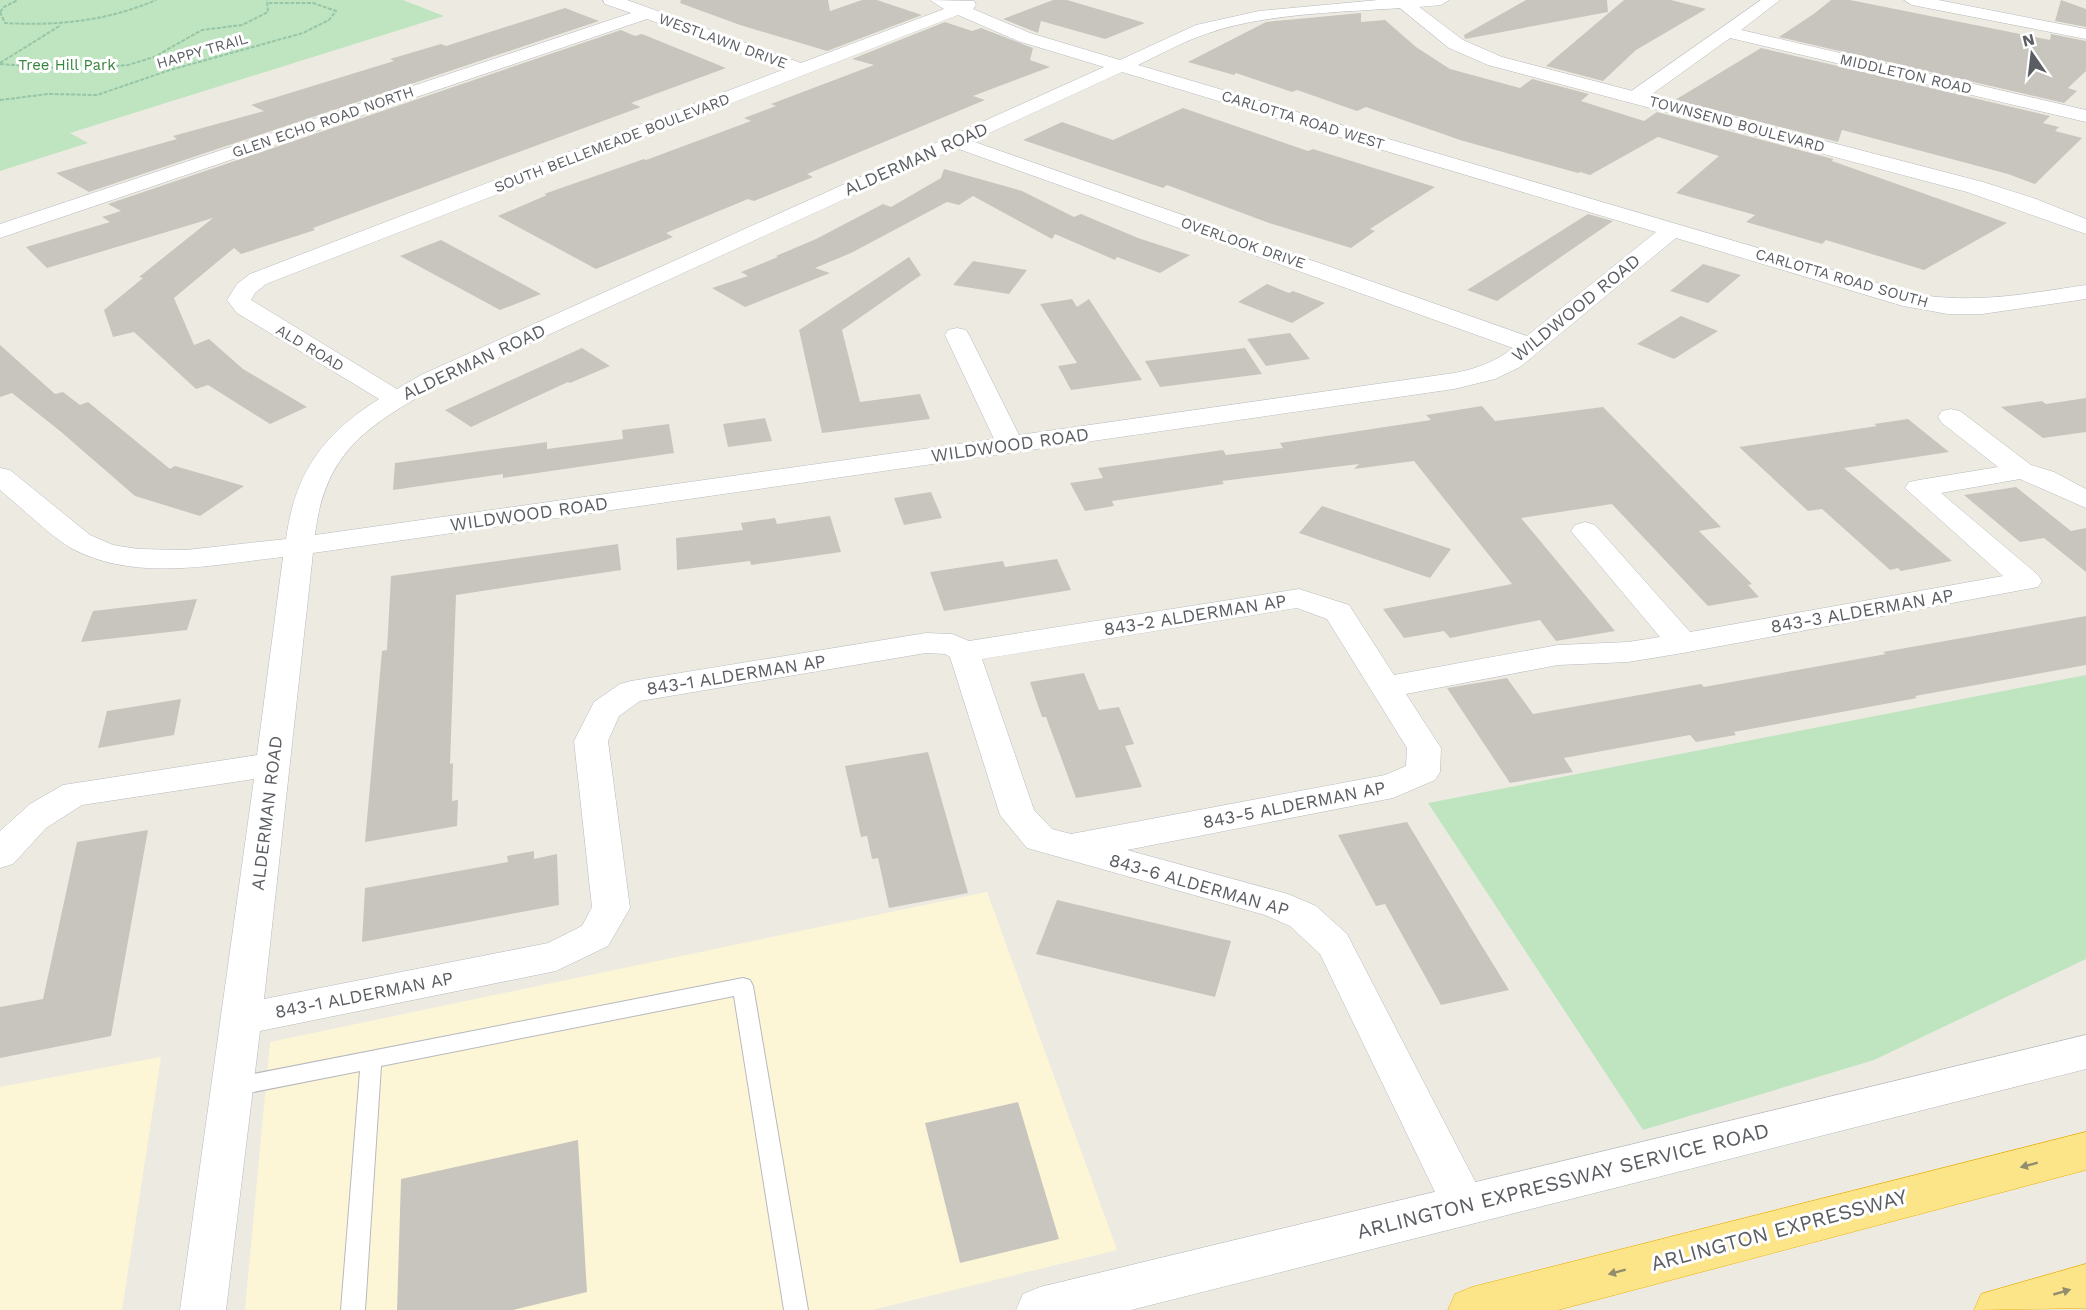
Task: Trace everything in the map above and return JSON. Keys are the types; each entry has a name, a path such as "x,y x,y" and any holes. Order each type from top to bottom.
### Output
{"highway":[{"name":"ARLINGTON EXPRESSWAY","path":"1472,1310 2086,1151"},
{"path":"1998,1310 2086,1286"}],"street":[{"name":"WESTLAWN DRIVE","path":"611,0 801,69"},
{"name":"CARLOTTA ROAD WEST","path":"938,0 1004,30 1672,229"},
{"name":"SOUTH BELLEMEADE BOULEVARD","path":"245,289 258,279 980,0"},
{"name":"ALDERMAN ROAD","path":"203,1310 242,1019 304,508 318,472 341,442 396,399 430,380 1191,34 1224,23 1265,16 1441,0"},
{"path":"1634,98 1772,0"},
{"path":"1912,0 2086,34"},
{"name":"TOWNSEND BOULEVARD","path":"1401,2 1441,34 1474,54 1975,187 2028,204 2086,227"},
{"name":"GLEN ECHO ROAD NORTH","path":"0,231 647,13"},
{"name":"MIDDLETON ROAD","path":"1726,32 2086,116"},
{"name":"OVERLOOK DRIVE","path":"954,141 1531,346"},
{"name":"CARLOTTA ROAD SOUTH","path":"1672,229 1911,300 1948,307 1982,307 2086,292"},
{"name":"WILDWOOD ROAD","path":"0,476 80,541 105,552 138,558 186,559 299,546 1454,381 1494,370 1511,362 1672,229"},
{"name":"ALD ROAD","path":"245,289 238,300 245,308 396,399"},
{"path":"957,335 1010,445"},
{"path":"1951,417 2021,471"},
{"name":"843-3 ALDERMAN AP","path":"1385,687 1558,656 1628,652 1683,643 2026,581 1919,488 2021,471 2044,478 2086,500"},
{"path":"1585,531 1683,643"},
{"name":"843-2 ALDERMAN AP","path":"964,652 1299,598 1338,612 1385,687"},
{"name":"843-1 ALDERMAN AP","path":"242,1019 556,956 595,936 611,908 591,741 606,710 631,692 926,643 952,644 964,652"},
{"name":"843-6 ALDERMAN AP","path":"964,652 1018,815 1040,839 1275,904 1304,916 1334,944 1464,1205"},
{"name":"843-5 ALDERMAN AP","path":"1068,848 1394,786 1423,772 1424,748 1385,687"},
{"path":"0,855 28,823 50,806 75,795 274,764"},
{"name":"ARLINGTON EXPRESSWAY SERVICE ROAD","path":"1040,1310 2086,1052"}],"lane":[{"path":"232,1087 743,986 796,1310"},
{"path":"353,1310 371,1060"}],"path":[{"path":"18,0 4,7 0,12 5,23 62,24 130,10 156,0"},
{"path":"0,64 62,69 121,66 147,60 168,50 188,36 204,30 247,23 268,12 268,1"},
{"name":"HAPPY TRAIL","path":"0,100 48,94 97,95 170,70 303,33 329,20 336,12 330,7 293,1 268,1"},
{"path":"0,64 62,24"}],"shaded area":[{"path":"987,892 1117,1250 872,1310 245,1310 270,1042"},
{"path":"161,1057 122,1310 0,1310 0,1087"}],"green space":[{"name":"Tree Hill Park","path":"0,0 403,0 444,16 70,133 88,143 0,171"},
{"path":"2086,675 2086,959 1874,1060 1643,1130 1428,803"}],"building":[{"path":"681,0 828,0 830,11 862,0 877,0 922,15 827,51 740,25 680,3"},
{"path":"1053,0 1067,0 1145,23 1105,39 1041,21 1038,33 1003,19"},
{"path":"1526,0 1607,0 1608,12 1465,39 1464,35"},
{"path":"1624,0 1671,0 1706,9 1636,50 1603,81 1546,66"},
{"path":"1831,0 1850,0 2050,40 2051,34 2086,41 2086,71 2068,88 2077,91 2064,103 1779,37"},
{"path":"2061,0 2086,9 2086,27 2055,21"},
{"path":"565,8 599,21 89,192 56,173 177,139 173,136 264,111 251,105 394,61 390,59 441,44 446,46"},
{"path":"1361,13 1361,22 1385,20 1416,47 1450,69 1520,88 1532,79 1589,94 1581,101 1644,121 1657,112 1833,159 1832,161 2007,223 1924,270 1826,240 1822,244 1746,222 1755,215 1676,193 1719,156 1658,137 1590,175 1460,140 1366,107 1357,111 1297,90 1292,92 1236,73 1234,75 1188,62 1266,22"},
{"path":"945,22 972,31 981,28 1033,48 1030,60 1050,67 973,96 985,100 807,174 813,177 754,201 748,199 666,233 673,237 596,269 498,216 547,195 544,194 646,160 751,121 744,118 776,106 771,104 874,65 852,59"},
{"path":"621,30 635,36 642,34 726,68 631,103 641,107 313,228 315,230 241,254 234,248 174,298 194,345 209,339 243,369 307,407 270,424 208,385 196,389 134,332 113,337 104,310 143,278 139,277 213,218 47,268 26,247 110,222 102,217 121,211 108,204"},
{"path":"1761,48 2050,116 2043,123 2059,127 2055,131 2082,138 2035,184 2008,174 1842,130 1838,142 1675,100"},
{"path":"1183,108 1308,151 1313,149 1435,187 1370,229 1375,231 1351,248 1269,223 1167,185 1163,188 1023,140 1062,122 1113,140"},
{"path":"944,169 1022,191 1074,217 1081,214 1138,238 1190,255 1160,273 1117,257 1115,260 1055,234 1052,239 973,196 959,205 947,202 851,253 815,268 830,273 745,307 712,288 748,276 741,272 816,239 883,204 891,207 941,178"},
{"path":"1588,214 1613,221 1497,301 1467,290"},
{"path":"441,240 541,294 500,310 400,256"},
{"path":"909,257 921,275 842,330 860,402 920,394 930,419 822,433 799,330"},
{"path":"973,261 1027,270 1009,294 953,285"},
{"path":"1703,264 1741,275 1708,303 1670,291"},
{"path":"1267,284 1325,303 1292,323 1238,302"},
{"path":"1072,299 1077,307 1089,299 1142,380 1071,390 1058,366 1077,363 1040,304"},
{"path":"1681,316 1718,331 1674,359 1637,344"},
{"path":"1290,333 1310,359 1266,366 1247,339"},
{"path":"0,345 55,394 63,392 80,405 88,402 170,469 175,466 244,486 200,516 135,496 12,393 0,397"},
{"path":"582,348 610,366 568,382 471,427 445,410"},
{"path":"1245,348 1262,374 1160,387 1145,361"},
{"path":"2086,398 2086,432 2043,438 2001,407 2042,401 2046,404"},
{"path":"1482,406 1495,421 1603,407 1721,527 1699,531 1752,584 1748,585 1759,597 1708,606 1612,504 1521,518 1615,631 1556,641 1540,620 1450,638 1444,631 1404,638 1383,609 1512,584 1414,461 1354,469 1359,464 1222,481 1224,484 1112,501 1114,506 1085,511 1070,483 1103,478 1098,468 1223,450 1226,455 1283,448 1280,443 1431,420 1426,415"},
{"path":"765,418 772,441 728,447 723,424"},
{"path":"1908,419 1949,452 1844,468 1952,561 1901,571 1898,568 1890,570 1822,509 1808,511 1739,447 1877,426 1874,424"},
{"path":"669,424 674,453 503,478 503,474 393,490 395,463 547,442 547,449 623,439 622,430"},
{"path":"2016,487 2071,531 2086,528 2086,572 2044,538 2020,542 1964,495"},
{"path":"931,492 942,518 904,525 894,498"},
{"path":"1322,506 1451,549 1430,578 1299,533"},
{"path":"830,516 841,552 751,565 750,561 677,570 676,538 743,530 741,523 775,518 777,524"},
{"path":"618,544 621,570 456,595 450,764 453,763 452,801 458,800 457,826 365,842 382,651 387,650 391,576"},
{"path":"1057,559 1071,590 944,611 930,572 1003,561 1005,567"},
{"path":"197,599 187,630 81,642 93,611"},
{"path":"2086,616 2086,665 1734,732 1736,735 1696,742 1690,735 1564,758 1573,772 1510,783 1447,688 1507,678 1533,714 1701,684 1704,687"},
{"path":"1084,673 1099,710 1119,707 1134,744 1125,746 1142,787 1076,798 1046,717 1042,717 1030,682"},
{"path":"181,699 174,735 98,748 107,711"},
{"path":"928,752 968,893 889,908 878,858 872,859 867,836 861,837 845,766"},
{"path":"1407,822 1509,990 1441,1005 1385,904 1376,906 1338,835"},
{"path":"148,830 111,1036 0,1058 0,1007 43,999 77,842"},
{"path":"534,851 534,859 557,854 559,905 362,942 365,888 508,862 507,856"},
{"path":"1057,900 1231,941 1215,997 1036,954"},
{"path":"1018,1102 1059,1239 960,1263 925,1123"},
{"path":"578,1140 587,1292 513,1310 397,1310 401,1179"}]}
